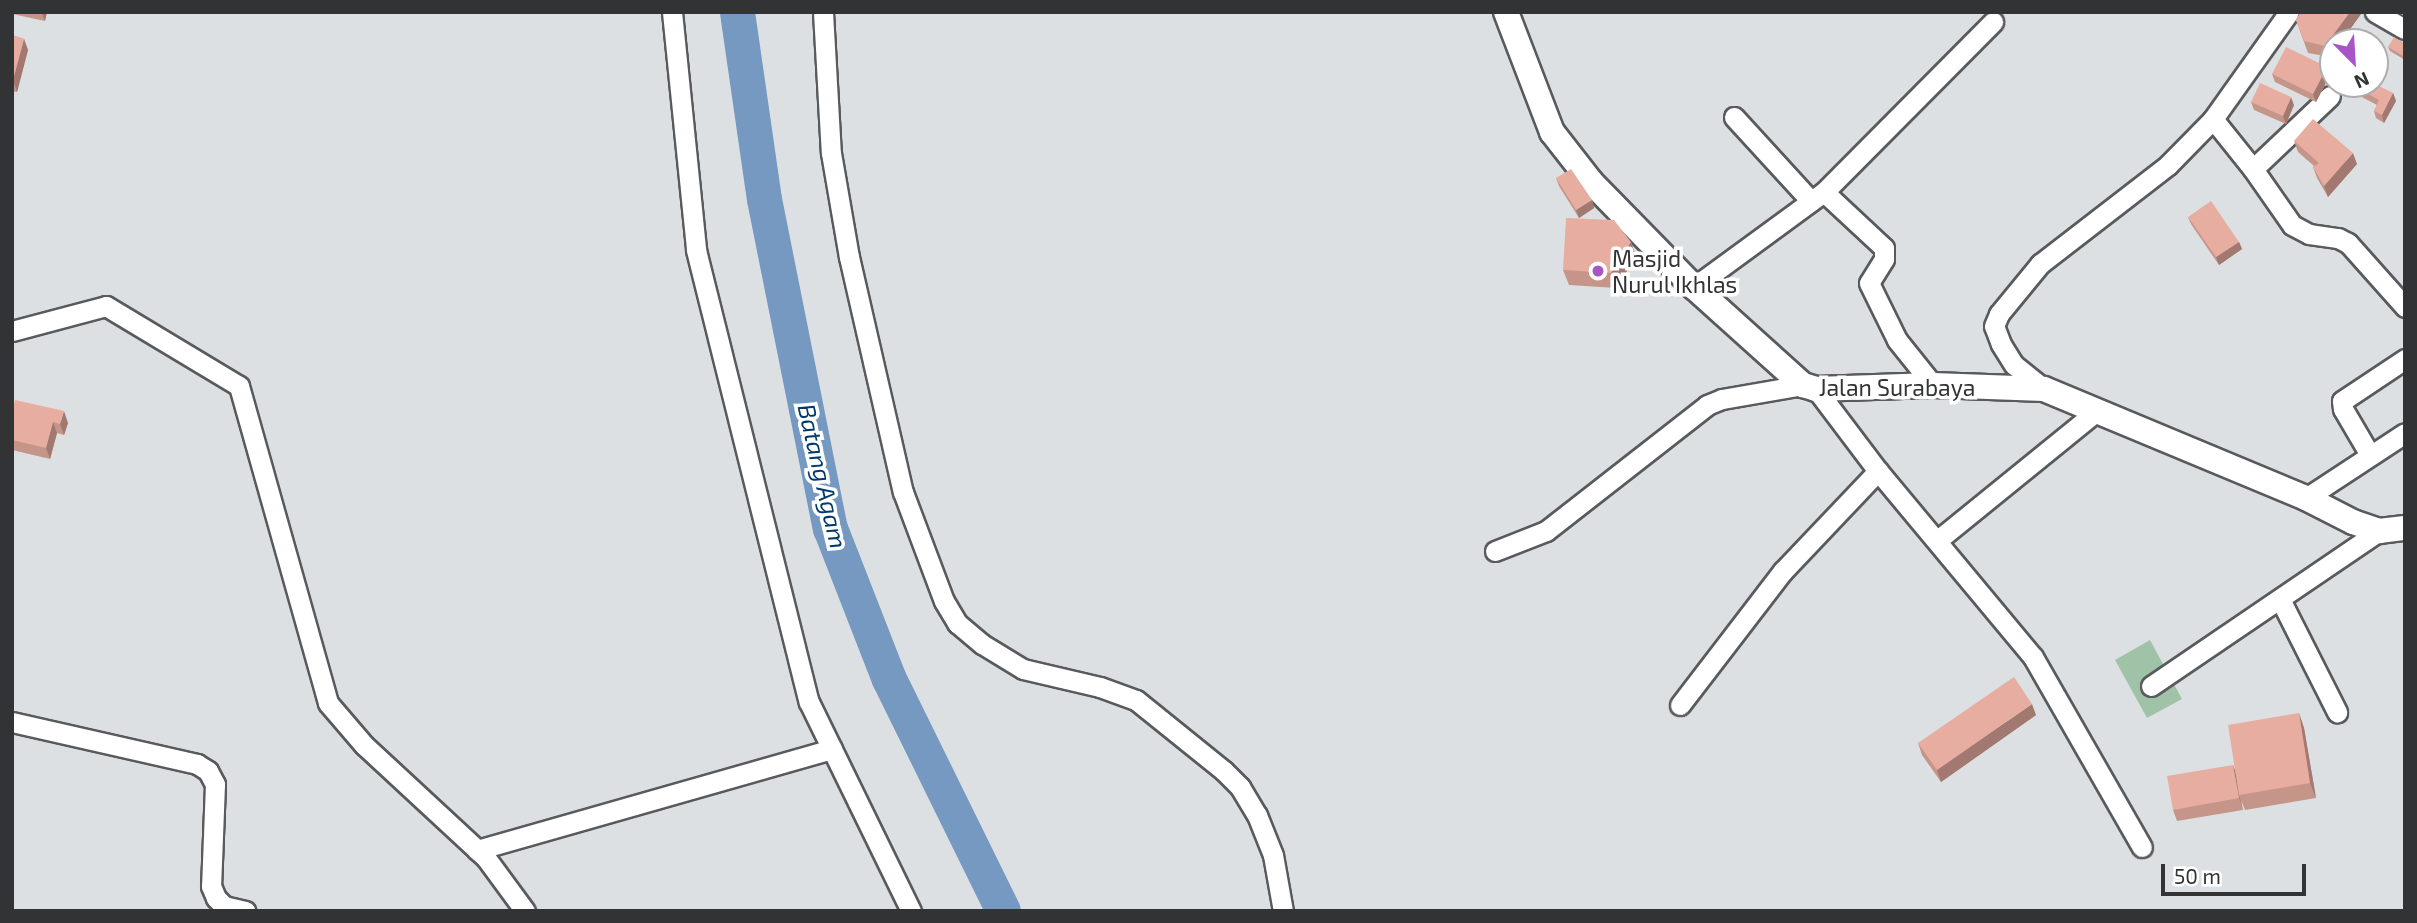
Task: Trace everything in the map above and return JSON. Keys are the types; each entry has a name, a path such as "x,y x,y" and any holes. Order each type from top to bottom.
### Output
{"street":[{"path":"672,12 696,250 809,702 911,911"},
{"path":"823,12 831,153 849,257 903,492 944,601 957,623 982,644 1023,669 1100,687 1136,700 1224,771 1240,788 1257,815 1273,855 1283,911"},
{"name":"Jalan Surabaya","path":"1506,12 1552,132 1591,182 1694,287 1809,387 1933,385 2044,389 2306,498 2353,522 2379,531 2405,528"},
{"path":"2044,389 2014,365 2001,344 1994,326 1999,314 2040,264 2168,165 2213,119 2290,12"},
{"path":"2375,12 2405,29"},
{"path":"1694,287 1817,196 1993,22"},
{"path":"2253,169 2328,98"},
{"path":"1734,117 1817,196 1884,248 1884,259 1868,283 1897,340 1933,385"},
{"path":"2213,119 2253,169 2292,225 2309,234 2338,237 2348,243 2405,307"},
{"path":"12,331 106,306 239,386 328,703 364,745 477,850 525,911"},
{"path":"2370,455 2343,409 2342,401 2405,359"},
{"path":"1495,551 1546,531 1707,405 1722,399 1809,387 2033,657 2142,847"},
{"path":"1938,540 2098,410"},
{"path":"2306,498 2405,433"},
{"path":"1680,705 1783,571 1878,471"},
{"path":"2151,686 2379,531"},
{"path":"2280,599 2337,712"},
{"path":"12,722 197,764 208,771 215,784 211,886 216,898 224,906 244,911"},
{"path":"477,850 832,749"}],"green space":[{"path":"2150,640 2182,699 2147,718 2115,660"}],"building":[{"path":"2301,12 2350,12 2338,28 2319,28 2319,45 2304,41 2296,20"},
{"path":"12,35 24,39 13,80 12,80"},
{"path":"2394,37 2405,44 2405,57 2389,48"},
{"path":"2286,47 2319,63 2319,82 2313,94 2272,74"},
{"path":"2260,83 2291,97 2283,116 2251,102"},
{"path":"2389,91 2393,93 2382,115 2374,111 2379,100 2375,98 2389,98"},
{"path":"2313,119 2353,153 2324,186 2313,167 2319,163 2294,141"},
{"path":"1571,169 1592,200 1576,210 1556,178"},
{"path":"2211,201 2239,242 2216,257 2188,217"},
{"name":"Masjid Nurul Ikhlas","path":"1566,218 1614,220 1631,242 1611,273 1563,270"},
{"path":"15,400 64,411 60,424 53,422 46,448 12,440 12,411"},
{"path":"2014,677 2032,704 1937,770 1918,743"},
{"path":"2299,713 2310,783 2239,795 2228,725"},
{"path":"2233,765 2239,798 2173,810 2167,776"}],"waterway":[{"name":"Batang Agam","path":"737,12 764,199 830,528 889,679 1003,911"}],"place":[{"name":"Masjid Nurul Ikhlas","path":"1598,271"}]}
